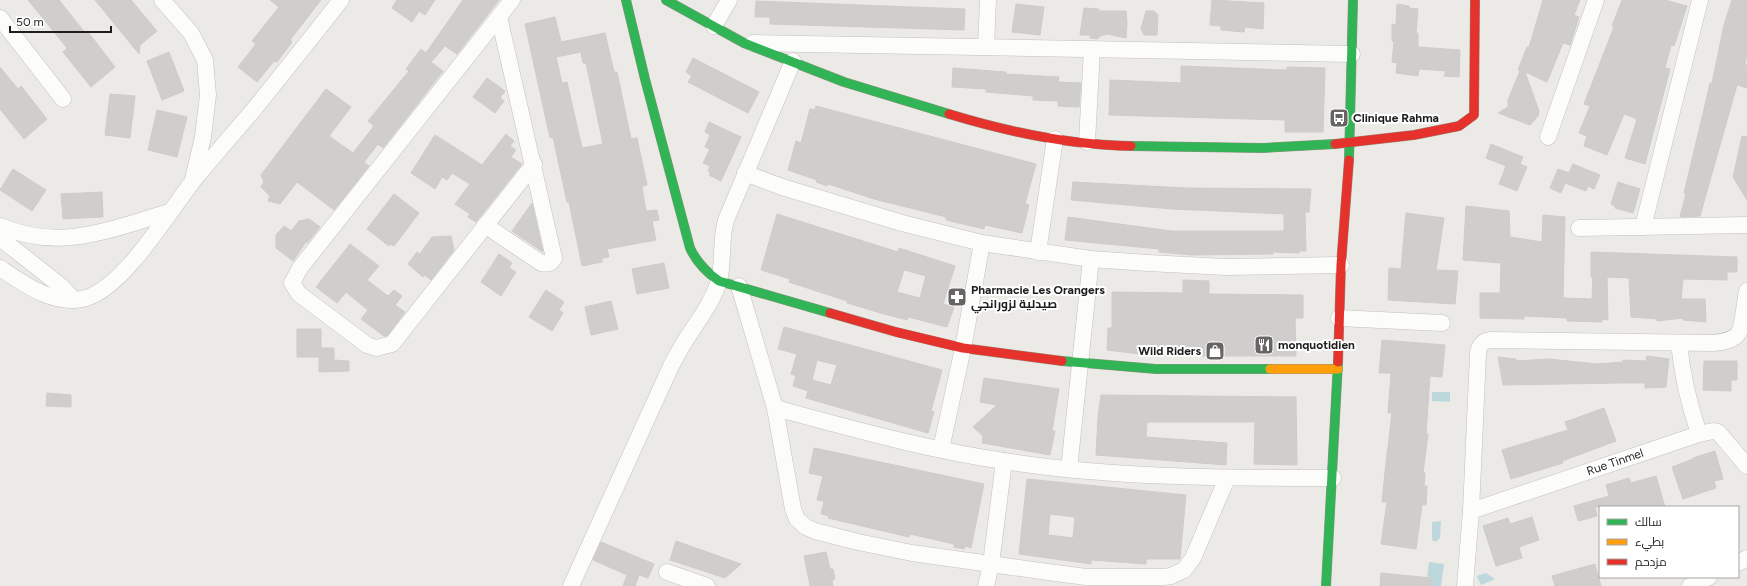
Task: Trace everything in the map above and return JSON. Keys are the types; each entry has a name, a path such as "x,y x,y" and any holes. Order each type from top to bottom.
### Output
{"street":[{"path":"0,268 30,287 58,298 74,300 86,298 96,294 110,283 129,266 192,182 341,0"},
{"path":"512,0 300,268 292,283 299,294 367,345 376,348 386,347 392,344 534,164"},
{"path":"626,0 645,79 690,248 697,263 707,273 719,280 896,332 963,348 1079,363 1156,369 1338,369"},
{"path":"666,0 744,43 794,61 844,82 981,124 1055,139 1127,146 1263,148 1350,143 1414,135 1459,126 1470,119 1474,115 1475,109 1475,0"},
{"path":"714,26 729,0"},
{"path":"986,47 988,0"},
{"path":"1326,586 1333,478 1341,265 1350,143 1352,0"},
{"path":"1548,137 1596,0"},
{"path":"1643,227 1700,0"},
{"path":"170,3 190,33 205,60 208,94 204,130 192,182"},
{"path":"485,225 541,263 548,264 552,262 554,258 534,164 499,17"},
{"path":"0,18 63,99"},
{"path":"744,43 1352,54"},
{"path":"1087,142 1092,49"},
{"path":"571,586 670,366 690,332 707,308 719,280 722,261 723,230 745,173 794,61"},
{"path":"1038,252 1055,139"},
{"path":"745,173 782,187 902,223 982,243 1038,252 1091,259 1226,267 1341,265"},
{"path":"0,226 44,238 75,238 106,231 170,212"},
{"path":"1579,228 1747,225"},
{"path":"0,238 61,286 74,300"},
{"path":"941,449 963,348 982,243"},
{"path":"1069,469 1091,259"},
{"path":"739,286 775,408 793,509 797,518 806,527 814,531 912,553 1086,577 1171,576 1184,570 1193,558 1227,478"},
{"path":"1465,586 1471,511 1478,354 1481,344 1485,341 1542,340 1679,343 1724,342 1743,332 1747,291"},
{"path":"1339,318 1442,323"},
{"path":"1679,343 1686,390 1700,434"},
{"path":"775,408 941,449 1004,461 1069,469 1227,478 1333,478"},
{"name":"Rue Tinmel","path":"1471,511 1700,434 1713,431 1718,432 1747,466"},
{"path":"986,586 991,564 1004,461"},
{"path":"667,572 707,586"},
{"path":"1690,586 1707,578"}],"water":[{"path":"1432,392 1450,392 1450,402 1432,401"},
{"path":"1441,521 1440,538 1436,542 1432,540 1432,522"},
{"path":"1429,562 1444,564 1441,586 1426,586"},
{"path":"1486,573 1495,579 1481,585 1477,576"}],"building":[{"path":"28,0 59,0 86,34 88,32 115,67 91,87 63,52 67,48"},
{"path":"95,0 131,0 157,31 140,45 139,54"},
{"path":"270,0 321,0 290,40 292,42 277,62 274,61 257,82 238,67 256,44 252,41 279,7"},
{"path":"397,0 435,0 425,15 419,11 412,22 392,8"},
{"path":"463,0 499,0 457,54 445,46 431,62 443,71 383,148 378,144 364,162 369,166 334,210 297,182 280,204 268,201 270,196 261,187 264,182 261,175 326,89 351,107 329,136 353,153 374,126 368,121 409,71 406,69 421,49 426,53"},
{"path":"1212,0 1264,3 1263,29 1245,27 1244,32 1221,30 1221,26 1210,25"},
{"path":"1543,0 1580,0 1574,15 1579,17 1570,45 1563,43 1547,82 1525,72 1539,111 1538,116 1530,125 1498,113 1508,107 1508,100 1520,71 1518,70 1527,47 1529,47"},
{"path":"1622,0 1665,0 1687,6 1674,46 1671,45 1665,68 1670,69 1645,164 1625,158 1637,119 1624,114 1607,155 1584,146 1587,136 1579,133 1590,106 1584,104 1614,27 1612,26"},
{"path":"1732,0 1747,0 1747,53 1745,65 1747,65 1747,88 1737,85 1700,216 1683,217 1680,216 1686,194 1684,193 1710,83 1712,83 1724,25"},
{"path":"756,1 965,9 964,30 770,24 770,17 755,17"},
{"path":"1016,4 1044,7 1040,35 1012,32"},
{"path":"1397,4 1418,9 1416,33 1418,33 1418,47 1460,50 1459,77 1444,76 1446,71 1419,69 1418,76 1396,73 1397,63 1392,62 1394,41 1392,41 1392,24 1396,25"},
{"path":"1084,8 1099,9 1099,11 1126,11 1126,38 1107,34 1100,36 1098,39 1090,38 1090,35 1080,35"},
{"path":"1146,11 1154,11 1158,15 1157,35 1144,35 1141,29"},
{"path":"555,17 561,42 605,33 614,72 617,72 631,139 637,138 647,185 642,187 646,211 657,210 659,220 652,221 656,240 607,249 609,257 602,258 602,262 582,266 569,202 567,202 553,137 550,138 525,24","holes":["581,52 583,63 586,63 603,144 582,148 567,82 562,83 556,57"]},
{"path":"169,52 184,91 162,100 147,61"},
{"path":"693,58 759,92 748,113 688,82 692,76 686,72"},
{"path":"1181,66 1287,70 1287,67 1325,68 1323,132 1285,132 1285,120 1109,115 1110,80 1181,83"},
{"path":"0,67 18,89 21,86 47,119 24,139 0,109"},
{"path":"953,68 1006,72 1006,74 1059,77 1058,82 1081,83 1079,107 1058,106 1058,101 1033,100 1033,96 986,92 986,89 952,87"},
{"path":"487,78 505,91 500,98 504,101 495,113 473,97"},
{"path":"110,94 135,96 130,138 105,135"},
{"path":"816,106 1036,164 1025,204 1029,205 1022,233 985,225 984,229 946,220 946,217 874,199 828,184 827,186 816,182 817,180 788,170 796,141 801,143 810,109 815,110"},
{"path":"157,110 187,117 177,157 148,150"},
{"path":"709,122 741,137 721,181 709,175 711,172 708,171 710,166 703,163 710,149 705,147 710,135 705,132"},
{"path":"506,134 514,141 510,146 516,150 511,157 522,164 476,222 468,217 470,214 455,204 470,184 452,173 447,180 442,177 435,189 411,173 435,135 482,165"},
{"path":"1742,136 1747,137 1747,200 1733,177"},
{"path":"1491,144 1523,157 1520,164 1527,167 1517,191 1499,184 1506,166 1486,158"},
{"path":"1573,164 1600,175 1594,189 1588,186 1586,191 1565,183 1561,193 1550,188 1558,169 1569,173"},
{"path":"13,169 46,190 32,211 0,190"},
{"path":"1073,182 1186,188 1311,189 1309,212 1305,212 1306,251 1299,251 1299,253 1273,252 1273,254 1191,255 1159,252 1159,249 1065,240 1068,217 1171,231 1284,231 1284,214 1172,209 1071,200"},
{"path":"1618,182 1640,189 1633,213 1615,208 1615,206 1611,204"},
{"path":"102,192 103,217 63,219 61,194"},
{"path":"394,194 419,213 394,246 390,244 389,246 367,229"},
{"path":"532,203 543,252 512,231"},
{"path":"1466,206 1509,211 1510,237 1542,242 1543,215 1565,217 1563,298 1592,299 1593,277 1591,277 1591,252 1737,257 1737,272 1727,272 1727,280 1683,279 1681,299 1705,299 1706,322 1683,320 1683,318 1657,321 1657,319 1631,317 1629,278 1607,277 1608,320 1602,319 1602,322 1567,321 1567,318 1524,316 1524,319 1480,318 1480,293 1500,293 1501,263 1463,260"},
{"path":"1406,213 1444,218 1436,270 1458,271 1455,304 1388,300 1389,268 1401,269"},
{"path":"777,214 898,252 899,248 955,266 943,304 954,307 947,327 908,317 907,320 847,303 847,301 789,282 790,279 761,270","holes":["904,270 926,276 920,298 897,292"]},
{"path":"309,219 320,227 307,243 306,242 293,261 276,248 276,235 284,226 291,231 299,221"},
{"path":"451,236 454,250 431,280 425,275 423,277 408,264 417,252 420,254 432,237"},
{"path":"350,244 379,266 367,280 388,296 394,290 402,296 395,305 405,312 387,336 384,336 361,319 368,310 346,292 337,303 316,287"},
{"path":"499,254 512,263 509,268 516,272 501,296 481,282"},
{"path":"664,263 669,288 637,294 632,269"},
{"path":"1183,280 1209,281 1209,294 1303,295 1303,318 1295,318 1296,356 1156,356 1107,350 1108,328 1112,328 1112,292 1183,293"},
{"path":"546,290 564,302 559,310 563,313 552,331 529,317"},
{"path":"611,301 618,329 591,335 585,307"},
{"path":"784,327 942,370 931,411 934,412 928,433 806,398 808,391 793,386 796,376 791,374 797,354 778,349","holes":["817,360 837,365 831,385 812,380"]},
{"path":"297,329 321,329 321,348 334,348 334,360 349,361 349,371 319,372 319,357 297,357"},
{"path":"1382,340 1445,345 1442,377 1430,376 1426,434 1428,434 1423,473 1425,473 1424,486 1427,486 1426,505 1422,505 1416,549 1381,544 1387,502 1382,502 1392,413 1388,413 1391,373 1379,373"},
{"path":"1647,356 1669,359 1666,387 1645,388 1645,383 1503,385 1498,357 1516,359 1516,361 1549,359 1597,364 1623,362 1623,360 1646,361"},
{"path":"1704,361 1737,361 1737,380 1731,380 1731,391 1703,390"},
{"path":"984,378 1059,389 1052,431 1055,431 1050,455 982,443 983,436 973,427 997,405 980,402"},
{"path":"47,393 71,395 71,407 46,406"},
{"path":"1101,395 1296,397 1297,465 1254,464 1255,422 1147,422 1146,437 1227,443 1226,465 1096,455"},
{"path":"1604,408 1616,441 1562,461 1563,463 1511,479 1502,450 1568,430 1565,422"},
{"path":"814,448 984,484 971,548 965,546 964,549 954,547 954,544 910,534 909,537 828,518 829,516 821,514 824,501 817,500 823,476 809,473"},
{"path":"1715,451 1723,479 1714,481 1716,488 1683,499 1672,467"},
{"path":"1656,476 1665,506 1599,506 1595,507 1597,516 1578,521 1574,506 1609,496 1606,485 1629,478 1631,483"},
{"path":"1027,479 1186,495 1180,559 1146,559 1146,564 1091,560 1091,564 1019,554","holes":["1050,514 1075,517 1073,538 1048,535"]},
{"path":"1532,517 1539,540 1519,547 1522,558 1496,566 1483,526 1508,518 1510,524"},
{"path":"676,541 741,564 725,578 670,560"},
{"path":"601,542 654,564 648,578 639,575 635,586 623,586 627,575 593,560"},
{"path":"826,552 830,569 833,569 835,579 832,580 833,586 810,586 804,556"},
{"path":"1595,564 1601,586 1555,586 1552,576"},
{"path":"1381,573 1431,578 1431,586 1380,586"}],"traffic: fast":[{"path":"626,0 645,79 690,248 699,263 706,271 719,281 830,313"},
{"path":"666,0 744,43 844,82 949,114"},
{"path":"1349,160 1353,0"},
{"path":"1131,146 1263,148 1335,144"},
{"path":"1062,361 1156,369 1270,369"},
{"path":"1326,586 1338,362"}],"traffic: slow":[{"path":"1270,369 1338,369"}],"traffic: jam":[{"path":"1335,144 1414,135 1459,126 1474,115 1475,0"},
{"path":"949,114 993,126 1039,136 1086,143 1131,146"},
{"path":"1338,362 1341,265 1349,160"},
{"path":"830,313 896,332 963,348 1062,361"}],"place":[{"name":"Clinique Rahma","path":"1339,118"},
{"name":"Pharmacie Les Orangers صيدلية لزورانجي","path":"957,297"},
{"name":"monquotidien","path":"1264,345"},
{"name":"Wild Riders","path":"1215,351"}]}
